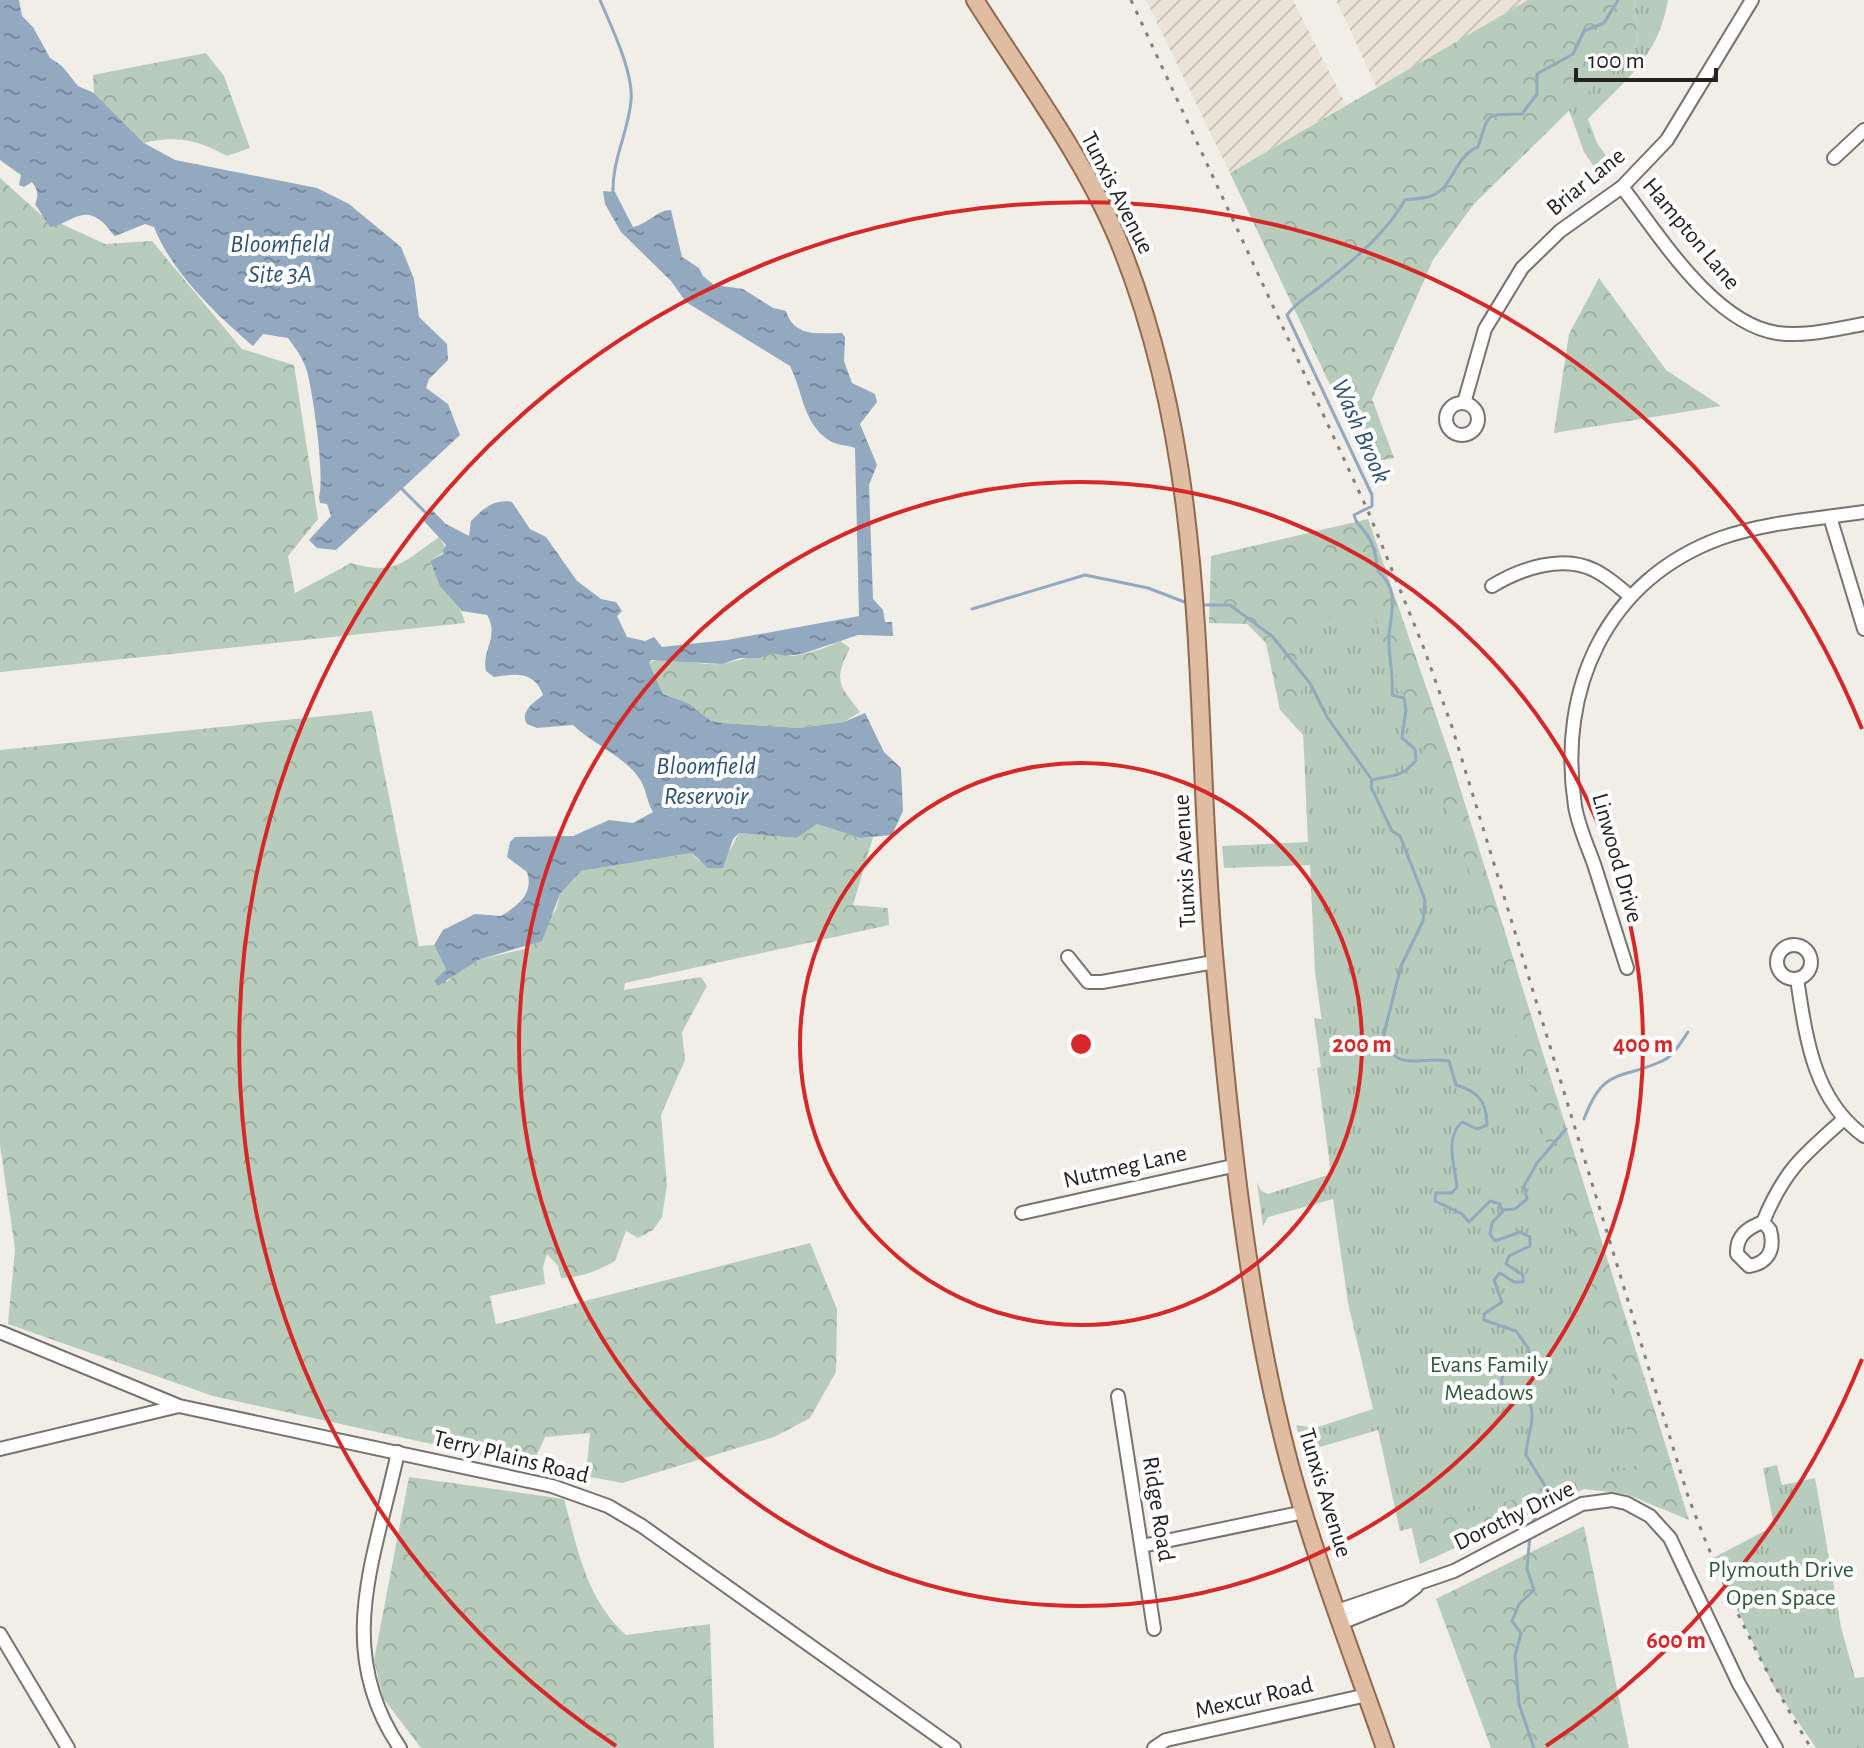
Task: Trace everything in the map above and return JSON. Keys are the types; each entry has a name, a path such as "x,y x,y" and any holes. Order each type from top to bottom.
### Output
{"main road":[{"name":"Tunxis Avenue","path":"975,0 1078,163 1122,248 1149,333 1176,444 1189,517 1196,605 1214,962 1237,1165 1268,1370 1304,1512 1385,1748"}],"street":[{"name":"Briar Lane","path":"1464,403 1485,329 1522,268 1560,231 1622,187 1667,140 1752,0"},
{"path":"1834,158 1864,130"},
{"name":"Hampton Lane","path":"1622,187 1704,288 1731,314 1755,328 1807,334 1864,324"},
{"name":"Linwood Drive","path":"1627,968 1576,809 1570,743 1584,671 1597,644 1630,596 1668,564 1723,538 1864,512"},
{"path":"1830,517 1864,629"},
{"path":"1492,586 1515,573 1540,566 1578,565 1594,570 1630,596"},
{"path":"1068,957 1088,982 1214,962"},
{"path":"1797,979 1815,1068 1843,1120 1864,1136"},
{"path":"1763,1222 1778,1185 1797,1160 1843,1120"},
{"name":"Nutmeg Lane","path":"1022,1213 1237,1165"},
{"name":"Terry Plains Road","path":"0,1332 179,1406 552,1486 620,1512 954,1748"},
{"name":"Ridge Road","path":"1118,1396 1154,1629"},
{"path":"0,1449 179,1406"},
{"path":"398,1452 362,1627 368,1688 376,1709 400,1748"},
{"name":"Dorothy Drive","path":"1339,1617 1396,1589 1419,1585 1522,1537 1582,1504 1596,1501 1626,1503 1650,1516 1670,1538 1739,1684 1776,1748"},
{"path":"1142,1546 1304,1512"},
{"path":"0,1634 68,1748"},
{"name":"Mexcur Road","path":"1154,1748 1166,1740 1367,1695"}],"shaded area":[{"path":"1146,0 1293,0 1346,105 1230,173"},
{"path":"1336,0 1528,0 1377,88"}],"green space":[{"path":"1528,0 1634,0 1638,43 1473,205 1433,260 1372,399 1394,458 1367,463 1230,173"},
{"path":"1634,0 1668,0 1657,37 1648,53 1588,119 1597,143 1613,165 1601,177 1584,152 1569,110 1638,43"},
{"path":"206,53 224,76 250,148 227,156 187,140 166,139 144,143 94,93 93,75"},
{"path":"0,178 40,214 105,244 152,241 242,349 294,365 318,519 288,556 295,593 351,563 379,568 398,564 439,537 447,550 430,561 465,623 0,672"},
{"path":"1599,278 1666,370 1721,406 1554,433 1569,334"},
{"name":"Evans Family Meadows","path":"1368,519 1450,756 1689,1520 1626,1494 1584,1489 1420,1564 1348,1260 1314,1018 1342,1022 1305,737 1280,710 1266,643 1247,624 1209,623 1211,556"},
{"name":"Evans Family Meadows","path":"1373,614 1521,1011 1510,1015 1637,1465 1400,1531 1378,1430 1313,1449 1306,1458 1296,1425 1315,1428 1373,1409 1348,1303 1333,1199 1268,1217 1263,1226 1257,1182 1261,1191 1268,1194 1331,1174 1317,1068 1328,1065 1315,972 1310,865 1224,868 1222,846 1308,842 1298,620"},
{"path":"840,641 850,648 841,668 841,682 860,712 844,722 798,728 711,721 688,703 663,694 649,663 674,659 718,664 767,653 792,656 813,652"},
{"path":"372,711 419,946 434,945 446,969 443,975 447,982 464,966 478,960 524,949 556,910 560,894 581,871 692,853 699,861 730,850 739,833 797,838 817,824 860,838 873,837 853,905 888,908 889,925 625,983 624,990 701,977 707,986 682,1032 685,1060 661,1115 667,1185 662,1217 653,1230 638,1238 626,1231 615,1261 602,1268 561,1278 558,1266 547,1254 543,1267 545,1284 490,1296 496,1324 810,1243 837,1309 836,1372 810,1418 774,1437 622,1483 586,1476 590,1433 545,1437 532,1466 213,1396 8,1324 15,1249 0,1145 0,750"},
{"name":"Plymouth Drive Open Space","path":"1777,1465 1782,1485 1815,1478 1841,1627 1855,1678 1864,1677 1864,1748 1816,1748 1773,1685 1713,1558 1774,1526 1763,1468"},
{"path":"409,1477 564,1499 592,1590 612,1621 626,1635 710,1624 714,1748 421,1748 383,1698 374,1660"},
{"path":"1584,1526 1629,1748 1491,1748 1436,1599"}],"water":[{"name":"Bloomfield Site 3A","path":"0,0 19,0 22,16 33,27 50,58 62,66 78,86 94,93 144,143 175,160 317,188 349,204 401,247 414,279 419,317 447,344 448,360 429,379 426,388 448,404 460,435 336,550 317,548 309,540 331,516 327,504 320,503 319,497 319,454 307,371 288,338 263,334 253,346 183,276 154,227 145,224 115,236 101,221 81,215 50,227 35,204 37,190 32,182 24,187 19,185 21,175 0,160"},
{"name":"Bloomfield Reservoir","path":"603,191 615,192 633,227 671,210 682,257 699,268 714,285 743,289 773,308 786,311 790,320 801,330 842,333 845,337 844,361 852,383 875,394 877,402 860,424 877,465 869,485 873,599 883,610 885,622 892,622 893,636 858,635 802,654 785,656 771,653 722,664 652,660 649,663 663,694 688,703 711,721 723,723 798,728 844,722 865,713 884,752 901,768 903,811 892,835 860,838 817,824 797,838 739,833 733,839 723,868 708,868 692,853 581,871 560,894 542,941 478,960 438,986 434,981 446,969 434,945 443,930 475,914 501,916 519,903 527,892 527,872 507,857 510,842 515,837 573,836 609,820 633,823 653,812 636,774 573,725 537,728 527,724 526,711 543,695 534,681 516,675 494,677 486,671 492,630 487,615 462,611 440,586 430,561 443,554 446,545 423,520 426,512 433,511 446,524 469,536 471,521 484,509 494,503 512,502 530,529 546,537 577,581 601,599 616,602 622,611 617,616 627,637 645,641 654,637 662,647 727,640 859,616 855,448 830,441 821,434 808,416 790,366 686,302 671,281 621,232 605,204"}],"waterway":[{"path":"600,0 621,50 631,90 613,192"},
{"name":"Wash Brook","path":"1532,1524 1547,1489 1526,1455 1532,1422 1531,1408 1523,1393 1505,1391 1502,1379 1512,1367 1517,1366 1529,1373 1535,1371 1528,1348 1516,1331 1484,1320 1484,1314 1502,1302 1494,1280 1500,1273 1514,1282 1523,1282 1523,1275 1506,1264 1509,1256 1530,1246 1530,1237 1520,1232 1495,1241 1490,1234 1492,1223 1502,1212 1500,1204 1490,1201 1469,1222 1462,1214 1435,1201 1436,1193 1452,1193 1457,1187 1453,1136 1462,1122 1477,1129 1487,1125 1485,1110 1475,1094 1456,1085 1449,1061 1401,1059 1388,1047 1384,1034 1401,966 1423,921 1425,900 1400,836 1392,831 1371,787 1372,780 1400,774 1410,766 1416,760 1415,749 1402,738 1406,710 1404,698 1392,695 1389,643 1392,594 1378,571 1371,541 1354,515 1372,506 1372,495 1287,315 1370,244 1405,200 1439,192 1463,158 1478,147 1491,117 1522,114 1537,94 1537,74 1573,54 1584,31 1604,23 1618,0"},
{"path":"400,487 426,513"},
{"path":"972,609 1085,575 1148,588 1187,603"},
{"path":"1202,605 1230,605 1272,636 1310,683 1327,717 1372,780"},
{"path":"1584,1119 1591,1102 1606,1083 1666,1059 1688,1032"},
{"path":"1501,1210 1515,1209 1527,1199 1524,1186 1537,1163 1566,1129"},
{"name":"Wash Brook","path":"1530,1535 1527,1569 1534,1590 1519,1604 1512,1621 1521,1633 1515,1656 1519,1704 1534,1748"}],"railway":[{"path":"1131,0 1368,511 1423,646 1452,727 1687,1493 1743,1624 1811,1748"}]}
